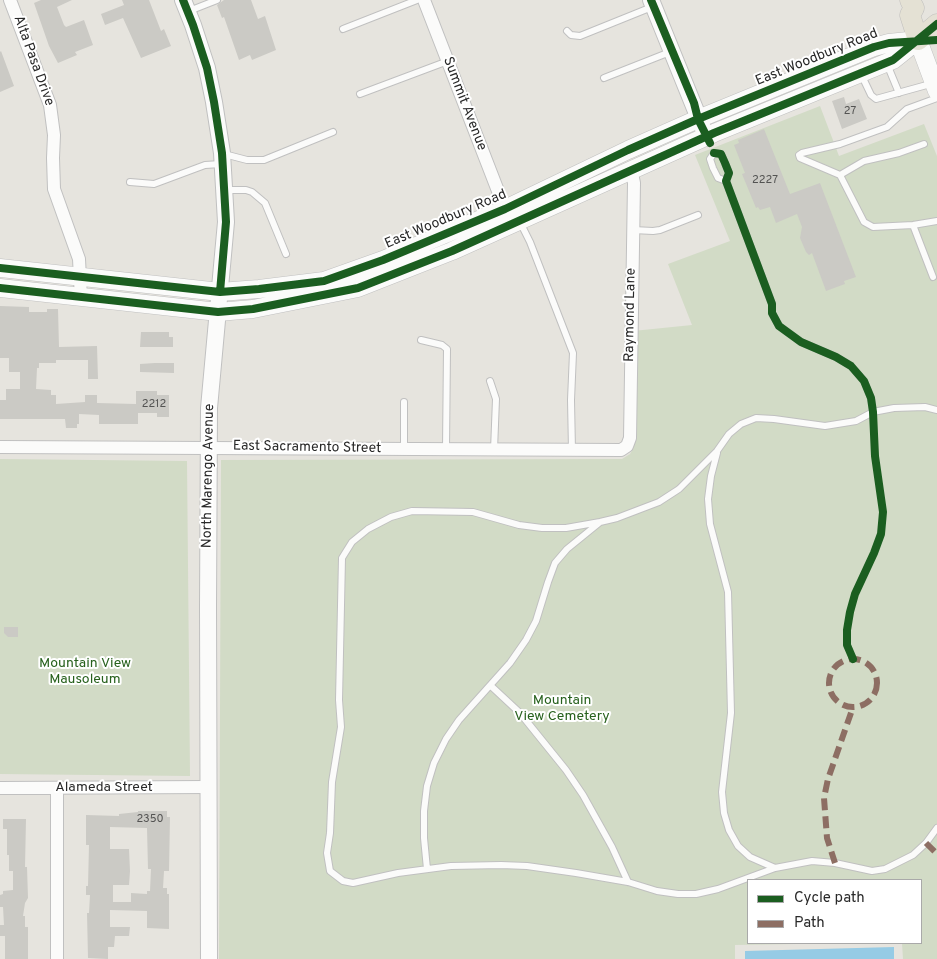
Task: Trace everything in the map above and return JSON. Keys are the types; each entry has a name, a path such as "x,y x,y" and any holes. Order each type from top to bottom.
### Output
{"main road":[{"path":"896,0 901,12 910,7 927,40 936,88"},
{"path":"927,40 937,24"},
{"name":"East Woodbury Road","path":"0,268 220,292 324,281 632,169 706,136 886,63 927,40"},
{"name":"East Woodbury Road","path":"0,288 218,312 253,309 358,288 452,251 512,212 628,150 698,119 874,47 889,43 927,40"}],"street":[{"name":"Alta Pasa Drive","path":"10,0 50,105 54,135 54,189 80,259 81,298"},
{"name":"Summit Avenue","path":"424,0 512,212"},
{"path":"652,3 706,136"},
{"name":"North Marengo Avenue","path":"186,6 207,68 214,102 222,158 226,222 210,408 209,959"},
{"name":"Raymond Lane","path":"613,451 621,450 626,446 630,438 634,183 632,169"},
{"name":"East Sacramento Street","path":"0,447 613,451"},
{"name":"Alameda Street","path":"0,788 209,787"},
{"path":"58,788 58,959"}],"lane":[{"path":"186,6 217,0"},
{"path":"343,29 417,0"},
{"path":"567,31 571,35 580,36 652,3"},
{"path":"604,78 671,51"},
{"path":"360,94 448,61"},
{"path":"886,63 899,93"},
{"path":"861,73 871,95 878,99 899,93 936,88"},
{"path":"936,88 886,127 840,144 799,155 800,158 840,175 864,222 873,227 913,225 937,220"},
{"path":"130,182 154,184 222,158 264,160 333,132"},
{"path":"706,136 714,153"},
{"path":"840,175 864,161 899,153 924,144"},
{"path":"714,153 710,159 718,178 726,181"},
{"path":"714,153 721,154 729,173 726,181 772,304 772,313 779,326 801,342 836,357 851,366 864,381 871,398 873,412"},
{"path":"224,190 246,190 252,192 265,203 286,254"},
{"path":"512,212 530,242 573,353 571,400 572,450"},
{"path":"632,230 660,230 698,215"},
{"path":"913,225 933,277"},
{"path":"421,340 442,345 447,349 446,450"},
{"path":"490,381 496,399 494,450"},
{"path":"404,402 404,449"},
{"path":"937,410 925,407 894,408 873,412 856,420 825,426 756,418 741,424 729,434 717,451 679,489 659,502 617,518 600,522 566,528 542,528 519,525 473,512 412,511 391,517 368,529 352,542 342,558 339,700 341,727 332,782 330,832 327,853 330,871 342,881 352,883 451,866 527,866 576,872 628,882 657,891 696,894 718,889 775,868 812,861 825,861 872,871 886,869 913,855 926,843 937,828"},
{"path":"717,451 710,476 708,499 710,524 728,592 731,713 722,792 724,813 729,830 738,846 750,857 775,868"},
{"path":"427,869 424,811 427,786 434,763 446,739 459,720 510,663 536,621 555,563 567,549 600,522"},
{"path":"491,686 520,712 570,776 598,820 628,882"}],"green space":[{"name":"Mountain View Cemetery","path":"820,106 839,156 924,124 937,156 937,959 903,959 902,944 922,944 922,879 747,879 747,944 796,944 735,945 735,959 219,959 221,460 622,459 630,454 634,447 633,331 692,325 668,264 730,241 695,155"},
{"path":"0,459 187,461 190,776 0,774"}],"water":[{"path":"894,947 894,959 745,959 745,951"}],"building":[{"path":"41,0 72,0 57,7 64,25 66,27 84,20 93,45 75,52 77,55 58,63 49,46 34,3"},
{"path":"122,0 149,0 161,31 164,29 171,46 141,58 123,18 105,25 101,14 124,5"},
{"path":"224,0 251,0 258,19 265,16 276,50 252,60 250,55 239,60 224,17 222,18 217,5"},
{"path":"0,52 14,86 0,92"},
{"path":"844,97 846,104 859,99 867,119 842,129 832,101"},
{"path":"764,129 790,194 820,183 856,277 844,281 845,284 826,291 812,253 809,255 806,252 800,238 802,227 797,214 776,223 770,207 760,210 758,207 756,208 742,174 745,173 734,145 739,143 738,140"},
{"path":"0,306 29,307 29,312 47,312 47,309 58,309 59,347 97,346 98,379 88,379 88,360 56,360 56,363 39,363 36,389 51,390 51,395 56,395 56,404 85,402 85,395 97,395 97,403 136,404 136,391 157,391 157,395 169,395 169,417 157,417 157,413 138,413 138,424 99,424 99,415 79,414 77,428 66,428 65,419 0,419 0,400 6,400 6,389 20,389 20,372 9,372 9,358 0,358"},
{"path":"141,332 169,332 169,337 173,337 173,347 140,347"},
{"path":"174,363 174,373 140,372 140,364"},
{"name":"Mountain View Mausoleum","path":"4,627 18,627 18,637 8,637 4,633"},
{"path":"167,811 167,817 170,817 169,871 164,871 163,888 167,888 167,894 169,894 169,929 147,928 147,911 110,910 110,927 130,927 129,936 115,936 114,947 108,947 108,959 88,958 87,913 89,913 90,895 86,895 89,845 86,845 86,815 119,816 119,814","holes":["110,827 147,828 148,869 151,869 150,891 147,891 147,894 131,893 131,902 113,902 113,885 129,885 130,871 129,849 110,849"]},
{"path":"3,819 26,819 25,867 27,867 28,898 25,903 23,916 25,916 25,927 28,927 28,959 5,959 5,936 0,936 0,925 4,925 3,907 0,907 0,895 3,894 3,891 13,890 13,871 9,871 7,829 3,829"}],"marked path":[{"path":"853,659 862,661 870,666 875,674 877,683 875,692 870,700 862,705 853,707 844,705 836,700 831,692 829,683 831,674 836,666 844,661 853,659"},
{"path":"835,863 827,838 824,798 828,779 853,707"},
{"path":"926,843 937,854"}],"cycle path":[{"path":"183,0 207,68 222,153 226,222 220,292"},
{"path":"651,0 694,103 698,119 710,143"},
{"path":"0,288 218,312 253,309 358,288 452,251 714,133 893,60 937,24"},
{"path":"0,268 220,292 324,281 383,260 505,209 698,119 874,47 889,43 937,40"},
{"path":"714,153 721,154 729,173 726,181 772,304 772,313 779,326 801,342 836,357 851,366 864,381 871,398 875,456 883,512 881,534 855,594 850,612 847,645 853,659"}]}
